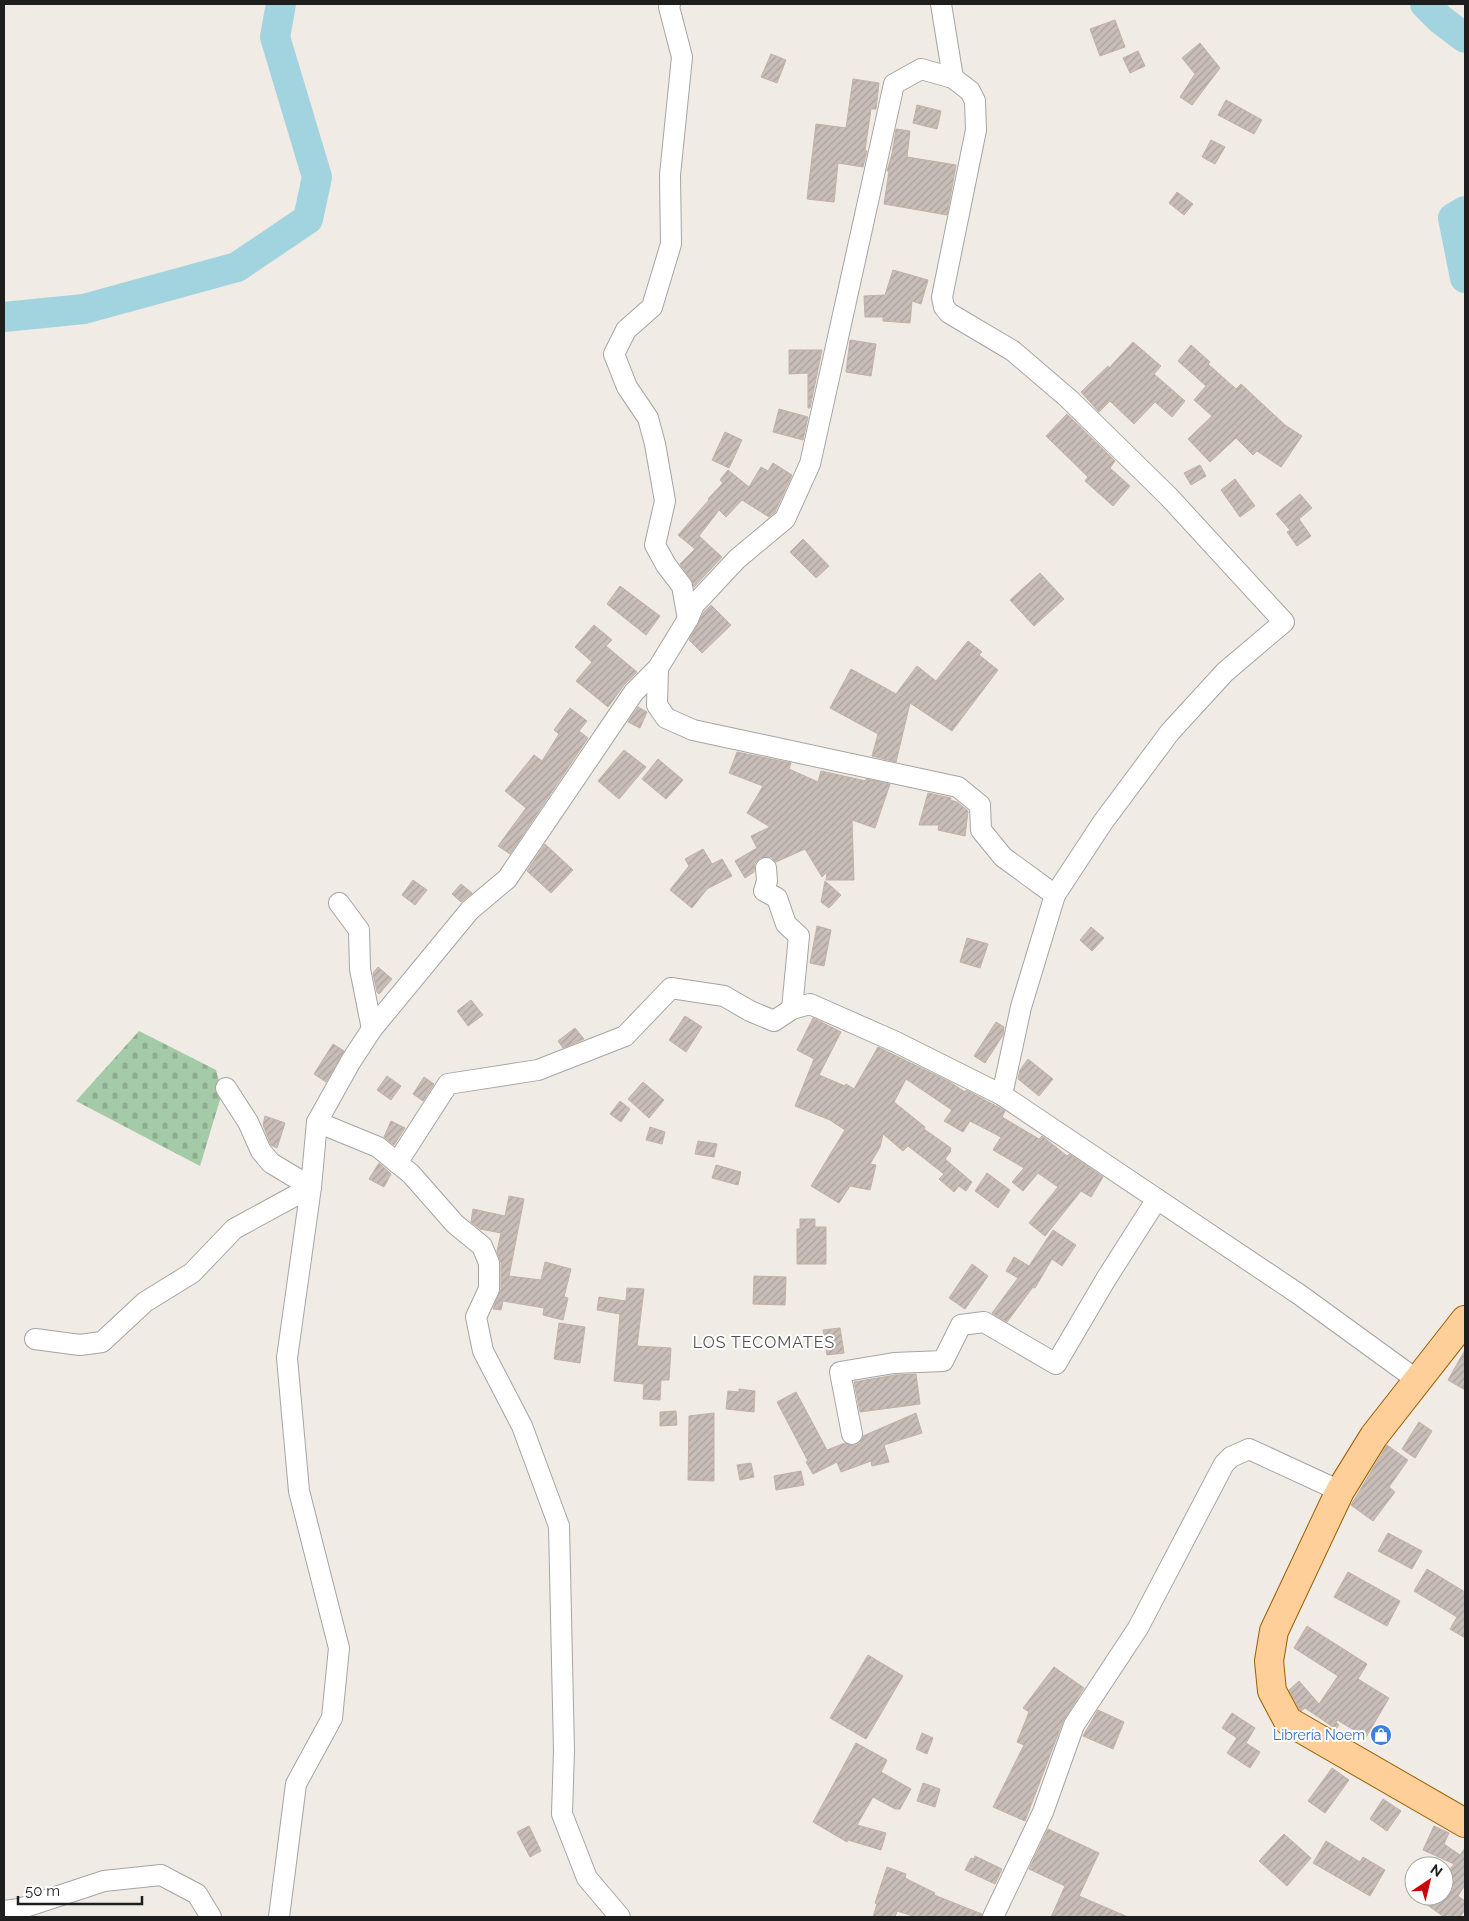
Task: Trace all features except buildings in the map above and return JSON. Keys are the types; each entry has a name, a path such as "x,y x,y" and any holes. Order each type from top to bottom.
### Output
{"main road":[{"path":"1465,1320 1374,1436 1340,1491 1274,1631 1269,1661 1272,1691 1288,1720 1465,1823"}],"street":[{"path":"670,4 669,8 682,57 670,175 671,244 652,307 626,330 614,354 627,387 648,418 665,501 655,545 666,565 682,586 688,619"},
{"path":"941,4 953,78"},
{"path":"278,1917 296,1784 332,1718 339,1648 299,1491 287,1358 311,1187 317,1122 351,1061 372,1029 470,910 507,879 634,692 658,668 688,619 694,605 737,559 785,519 810,464 894,84 920,69 953,78 970,91 975,101 976,130 942,298 944,307 949,313 1013,351 1070,399 1169,497 1284,622 1225,672 1170,732 1103,822 1055,895 1021,1007 1002,1095"},
{"path":"658,668 657,704 666,718 693,730 958,787 980,804 981,830 1003,857 1055,895"},
{"path":"766,868 767,881 764,892 777,898 786,924 799,936 792,1009"},
{"path":"339,903 359,930 360,969 372,1029"},
{"path":"396,1163 448,1084 538,1070 625,1036 671,988 724,996 750,1012 774,1021 792,1009 810,1004 896,1042 1002,1095 1300,1295 1417,1380"},
{"path":"226,1088 248,1122 261,1151 270,1163 311,1187"},
{"path":"317,1122 378,1147 411,1174 455,1224 482,1246 490,1263 489,1289 476,1317 483,1351 522,1426 559,1526 564,1751 562,1814 587,1878 620,1917"},
{"path":"35,1338 80,1346 102,1342 145,1302 192,1273 234,1229 311,1187"},
{"path":"852,1434 840,1372 894,1364 943,1361 961,1325 984,1322 1056,1364 1157,1199"},
{"path":"993,1917 1043,1812 1074,1725 1138,1628 1224,1464 1231,1457 1249,1449 1340,1491"},
{"path":"4,1911 19,1909 104,1881 161,1875 197,1894 211,1917"}],"green space":[{"path":"139,1031 216,1070 222,1093 200,1166 76,1101"}],"waterway":[{"path":"4,317 84,309 237,267 308,219 317,177 275,37 281,4"},
{"path":"1425,4 1440,19 1465,38"},
{"path":"1465,211 1453,218 1465,278"}],"place":[{"name":"Librería Noem","path":"1381,1735"}],"district":[{"name":"LOS TECOMATES","path":"764,1342"}]}
